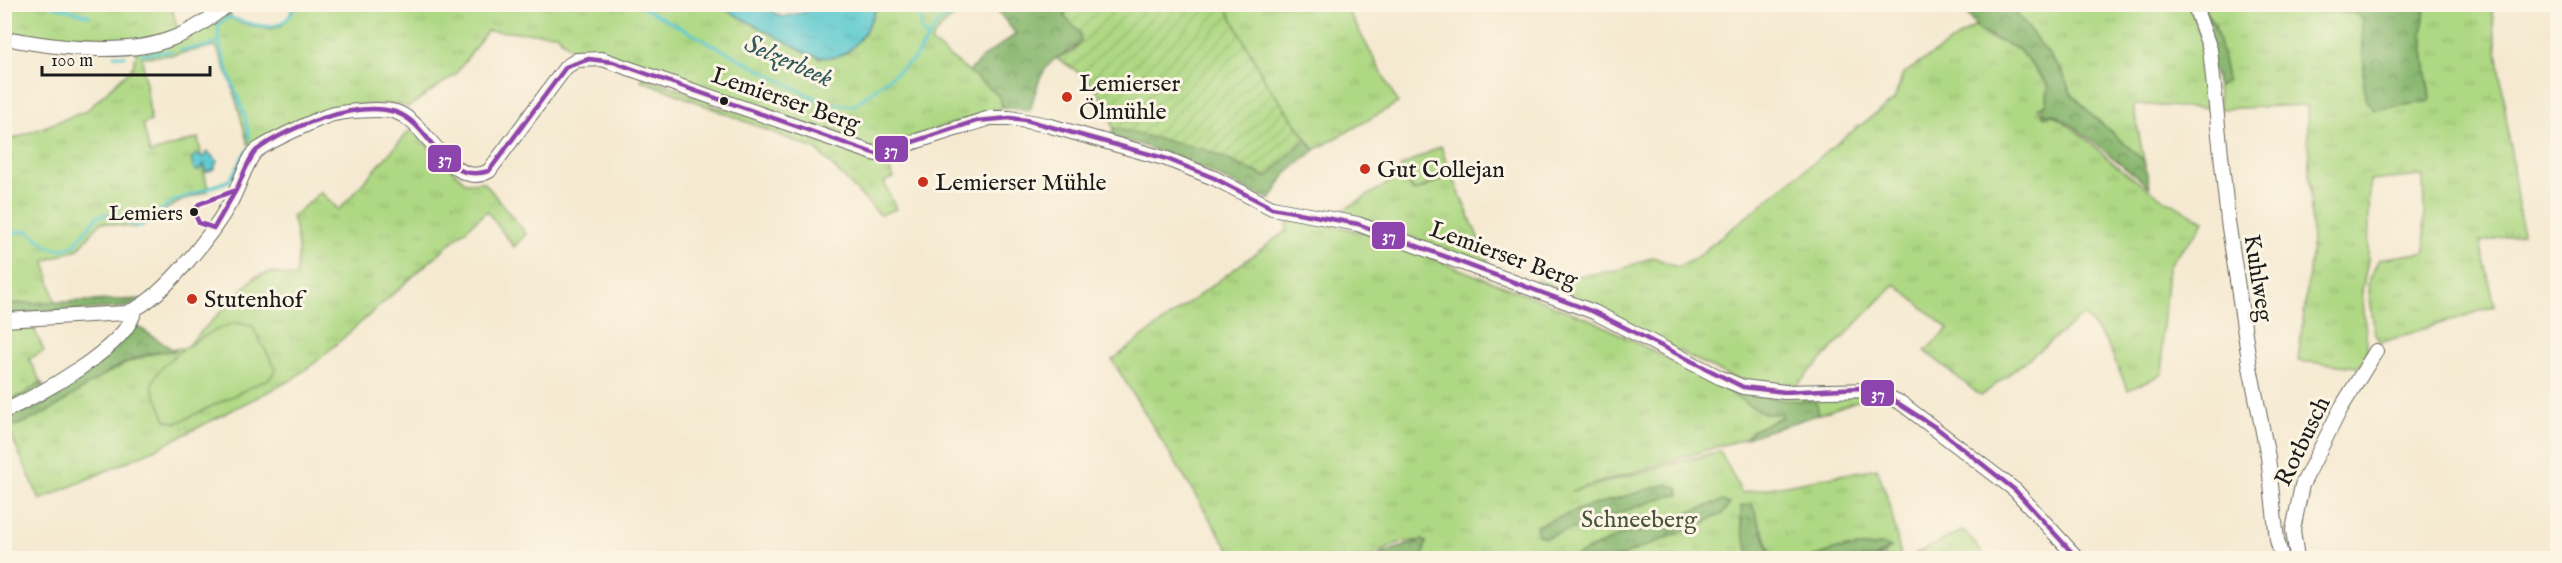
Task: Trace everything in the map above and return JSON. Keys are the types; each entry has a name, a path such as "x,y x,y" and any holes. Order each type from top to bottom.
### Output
{"street":[{"path":"16,40 78,48 149,45 178,36 229,4"},
{"name":"Kuhlweg","path":"2194,4 2210,49 2228,221 2250,367 2266,447 2277,540 2282,558"},
{"name":"Lemierser Berg","path":"134,311 146,305 200,246 230,202 254,154 278,138 329,115 349,112 395,112 409,120 457,169 468,176 481,176 494,164 566,67 577,60 591,58 613,62 876,154 990,118 1010,118 1047,125 1167,159 1214,178 1272,208 1358,224 1584,308 1743,387 1785,392 1860,388 1885,395 1901,403 1938,429 2015,490 2077,558"},
{"path":"4,320 134,311 133,318 123,332 98,355 66,378 4,411"},
{"name":"Rotbusch","path":"2297,558 2294,530 2302,485 2341,408 2376,351"}],"green space":[{"path":"4,5 171,5 178,30 131,42 98,44 49,43 18,36 5,37"},
{"path":"293,5 717,5 819,58 847,53 864,34 878,5 894,9 921,5 979,5 945,24 931,42 998,95 1003,107 875,149 611,55 573,51 556,34 487,31 455,75 408,107 399,104 342,105 248,144 232,85 216,46 173,55 142,57 151,121 143,124 150,153 198,138 208,191 181,201 135,228 101,222 78,249 45,261 55,302 5,304 5,142 86,111 133,67 137,50 224,12 231,15 230,18 266,29 280,26 289,16"},
{"path":"993,5 1066,5 1065,17 1080,33 1081,41 1072,50 1054,60 1045,70 1038,83 1030,111 1003,107 998,95 969,72 983,57 1016,34"},
{"path":"1066,5 1225,5 1267,84 1306,138 1267,177 1206,150 1113,128 1105,104 1093,86 1077,71 1056,58 1072,52 1081,41 1080,33 1065,17"},
{"path":"1225,5 1345,5 1398,103 1315,150 1267,84"},
{"path":"1961,5 2010,5 2063,73 2071,93 2093,116 2144,161 2150,187 2071,124 2054,114 2045,115 2041,107 2047,104 2048,85 2040,74 2018,49 1980,32"},
{"path":"2010,5 2189,5 2202,41 2211,109 2133,104 2144,161 2093,116 2071,93 2063,73"},
{"path":"2198,5 2203,5 2208,14 2221,50 2227,80 2217,87"},
{"path":"2203,5 2261,5 2290,10 2354,13 2362,19 2366,60 2364,84 2374,110 2430,100 2422,34 2425,5 2491,5 2522,234 2480,242 2495,306 2380,343 2375,334 2368,283 2379,259 2425,252 2423,176 2370,181 2368,260 2362,291 2368,355 2358,367 2298,361 2312,248 2307,105 2220,109 2217,87 2227,79 2215,24"},
{"path":"2261,5 2425,5 2422,34 2430,101 2374,110 2365,99 2362,19 2354,13 2290,10"},
{"path":"1975,26 1988,37 2018,49 2048,85 2047,104 2038,108 2045,117 2053,115 2139,182 2204,221 2168,268 2162,337 2163,374 2128,390 2107,343 2084,315 1981,396 1925,351 1948,329 1895,284 1796,386 1765,386 1733,378 1535,281 1616,271 1653,257 1677,267 1694,259 1894,100 1903,74"},
{"path":"643,76 708,100 713,106 736,111 848,152 870,159 886,158 893,178 884,182 896,209 880,215 817,150 641,80"},
{"path":"1113,128 1206,150 1267,177 1306,138 1315,150 1286,174 1270,200 1171,155 1112,136"},
{"path":"411,129 466,183 484,182 526,234 514,247 487,211 316,362 291,380 158,448 40,500 8,428 56,407 86,385 126,363 164,350 185,348 255,277 271,272 296,277 298,247 292,217 321,192 339,210"},
{"path":"1441,146 1450,175 1414,191 1400,167"},
{"path":"1402,175 1414,192 1452,175 1490,266 1367,221 1337,214"},
{"name":"Schneeberg","path":"1288,216 1363,232 1594,321 1720,385 1767,414 1780,413 1783,416 1753,430 1746,438 1572,491 1720,451 1742,493 1877,468 1890,505 1901,558 1875,558 1886,554 1883,545 1838,549 1809,558 1772,558 1763,529 1741,515 1741,524 1751,558 1390,558 1422,540 1399,543 1368,558 1234,558 1112,360 1287,230"},
{"path":"142,299 127,307 5,315 5,304"},
{"path":"5,315 31,322 44,351 29,359 41,382 22,395 5,401"},
{"path":"235,323 252,326 276,369 270,378 177,423 166,420 152,387 155,377 173,357 199,339"},
{"path":"134,324 175,351 152,353 130,360 48,411 27,422 5,428 5,401 22,395 41,382 48,392"},
{"path":"1720,385 1773,399 1817,402 1817,415 1746,438 1753,430 1782,417 1782,414 1767,414 1748,405"},
{"path":"1747,393 1874,395 1817,415 1816,402 1783,401"},
{"path":"1667,484 1678,488 1679,495 1669,496 1545,538 1538,535 1536,526 1580,509"},
{"path":"1722,501 1730,504 1723,513 1702,524 1616,558 1570,558 1624,534"},
{"path":"1752,504 1772,558 1751,558 1744,539 1741,506"},
{"path":"1964,530 1986,558 1909,558 1915,554"},
{"path":"1422,540 1426,542 1423,558 1376,558 1384,553"},
{"path":"1884,545 1891,548 1875,558 1809,558 1838,549"}],"water":[{"path":"717,5 762,5 782,17 804,12 810,5 878,5 860,39 852,47 844,54 821,57 807,53"},
{"path":"207,151 217,161 214,169 206,172 204,164 200,170 194,170 191,159 196,154 204,157"}],"waterway":[{"path":"47,4 90,16"},
{"name":"Selzerbeek","path":"249,138 243,110 221,49 218,36 219,24 228,17 258,25 276,25 284,22 291,15 296,4"},
{"name":"Selzerbeek","path":"636,4 808,95 830,103 853,106 915,58 938,23 968,4"},
{"path":"920,4 921,29 927,39"},
{"path":"180,50 209,46 219,41"},
{"path":"141,54 171,51"},
{"path":"114,55 125,56"},
{"name":"Selzerbeek","path":"4,235 27,230 46,245 54,249 64,249 74,245 97,217 107,214 120,217 134,226 142,226 172,202 230,180 246,151"}],"transit line":[{"name":"37","path":"236,190 254,154 270,141 323,118 362,110 379,109 395,112 419,128 438,152 459,170 473,173 489,171 566,67 589,59 613,62 876,154 976,121 1010,118 1026,120 1167,159 1214,178 1272,208 1358,224 1594,312 1743,387 1785,392 1860,388 1885,395 1938,429 2015,490 2077,558"},
{"name":"37","path":"236,190 214,228 199,223 194,212 199,204 236,190"}],"place":[{"name":"Lemierser Ölmühle","path":"1067,97"},
{"name":"Gut Collejan","path":"1365,169"},
{"name":"Lemierser Mühle","path":"923,182"},
{"name":"Lemiers","path":"194,212"},
{"name":"Stutenhof","path":"192,299"}]}
